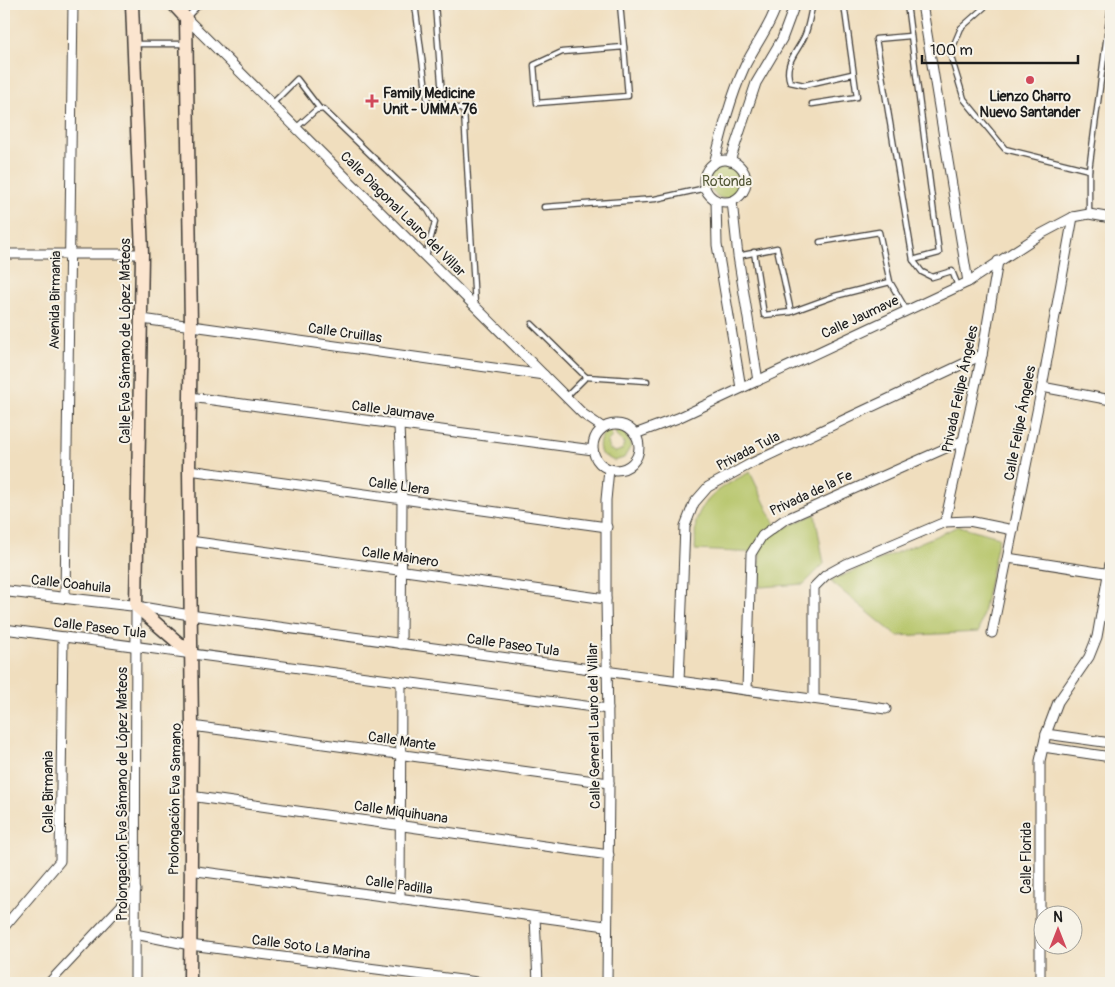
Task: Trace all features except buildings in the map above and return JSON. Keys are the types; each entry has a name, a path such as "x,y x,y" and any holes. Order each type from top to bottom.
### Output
{"main road":[{"name":"Calle Eva Sámano de López Mateos","path":"132,4 142,254 136,606"},
{"path":"173,4 186,18 187,44 191,324 188,470 190,615"},
{"path":"136,606 190,653"},
{"name":"Prolongación Eva Samano","path":"190,615 192,726 189,870 190,983"}],"street":[{"name":"Avenida Birmania","path":"65,597 73,4"},
{"path":"741,388 717,246 716,200 706,188 705,177 714,164 730,104 744,68 770,21 777,4"},
{"path":"730,161 756,82 782,39 795,4"},
{"path":"922,4 968,282"},
{"name":"Calle Diagonal Lauro del Villar","path":"186,18 583,414 602,427"},
{"path":"714,164 730,161 743,170 746,180 744,190 732,201 716,200"},
{"path":"732,201 738,256 758,381"},
{"path":"1089,214 1111,218"},
{"name":"Calle Jaumave","path":"635,434 678,418 968,282 998,261 1073,217 1089,214"},
{"name":"Calle Felipe Ángeles","path":"992,633 1042,387 1073,217"},
{"path":"4,254 69,256 142,254"},
{"name":"Privada Felipe Ángeles","path":"945,522 982,355 998,261"},
{"name":"Calle Cruillas","path":"142,319 191,324 544,375"},
{"name":"Privada Tula","path":"679,681 685,526 689,512 701,494 708,487 750,464 982,355"},
{"path":"1042,387 1111,400"},
{"name":"Calle Jaumave","path":"190,397 593,450"},
{"path":"610,424 623,424 635,434 639,447 636,459 627,467 609,469 599,462 593,450 594,440 602,427 610,424"},
{"path":"399,425 402,500 401,644"},
{"name":"Privada de la Fe","path":"747,690 751,554 758,540 770,528 784,520 964,440"},
{"name":"Calle General Lauro del Villar","path":"607,983 606,926 609,855 609,783 606,599 609,469"},
{"name":"Calle Llera","path":"188,470 607,527"},
{"path":"814,699 814,587 820,580 846,564 945,522 969,521 1013,530"},
{"name":"Calle Mainero","path":"190,541 401,572 606,599"},
{"path":"1008,558 1110,573"},
{"name":"Calle Florida","path":"1040,983 1040,761 1046,734 1058,702 1089,658 1097,637 1110,573 1111,558"},
{"name":"Calle Coahuila","path":"4,591 136,606"},
{"name":"Calle Paseo Tula","path":"136,606 401,644 886,709"},
{"name":"Prolongación Eva Sámano de López Mateos","path":"135,983 136,606"},
{"name":"Calle Paseo Tula","path":"4,629 608,709"},
{"name":"Calle Birmania","path":"4,926 60,861 63,636"},
{"path":"400,899 401,682"},
{"name":"Calle Mante","path":"192,726 609,783"},
{"path":"1046,734 1111,743"},
{"path":"1043,747 1111,757"},
{"name":"Calle Miquihuana","path":"190,796 609,855"},
{"name":"Calle Padilla","path":"189,870 606,926"},
{"path":"49,983 136,890"},
{"path":"535,917 538,983"},
{"name":"Calle Soto La Marina","path":"135,934 190,945 463,982 485,983"}],"lane":[{"path":"186,18 200,4"},
{"path":"415,4 428,105 430,108 459,108 464,111 476,306"},
{"path":"435,4 443,108"},
{"path":"620,4 624,47 628,96 536,103 533,80 534,65 562,52 624,47"},
{"path":"813,4 805,34 789,61 787,73 790,82 804,85 852,74"},
{"path":"812,104 857,97 852,74 844,4"},
{"path":"906,4 939,253 913,260"},
{"path":"988,4 961,28 950,54 964,99 1005,150 1089,170"},
{"path":"1089,214 1089,170 1111,4"},
{"path":"910,36 876,40 913,260 922,272 932,277 952,270 958,286"},
{"path":"133,44 187,44"},
{"path":"273,103 297,79 320,109 433,217 433,231 426,256"},
{"path":"297,127 320,109"},
{"path":"544,207 654,199 706,188"},
{"path":"820,242 879,232 890,282 907,310"},
{"path":"738,256 777,248 791,312"},
{"path":"754,252 764,315 791,312 835,296 890,282"},
{"path":"532,324 586,377 647,381"},
{"path":"566,397 586,377"}],"green space":[{"name":"Rotonda","path":"727,163 739,169 745,181 739,193 727,199 715,193 709,181 715,169"},
{"path":"615,429 625,432 631,446 624,458 614,461 601,454 599,443 604,434 610,430 612,437 607,442 609,449 615,452 622,450 624,443 616,436"},
{"path":"750,472 778,531 815,514 824,564 804,584 760,587 760,553 695,550 696,522 706,502 719,490"},
{"path":"959,526 999,537 979,632 897,636 830,581"}],"place":[{"name":"Lienzo Charro Nuevo Santander","path":"1030,80"},
{"name":"Family Medicine Unit - UMMA 76","path":"372,101"}]}
